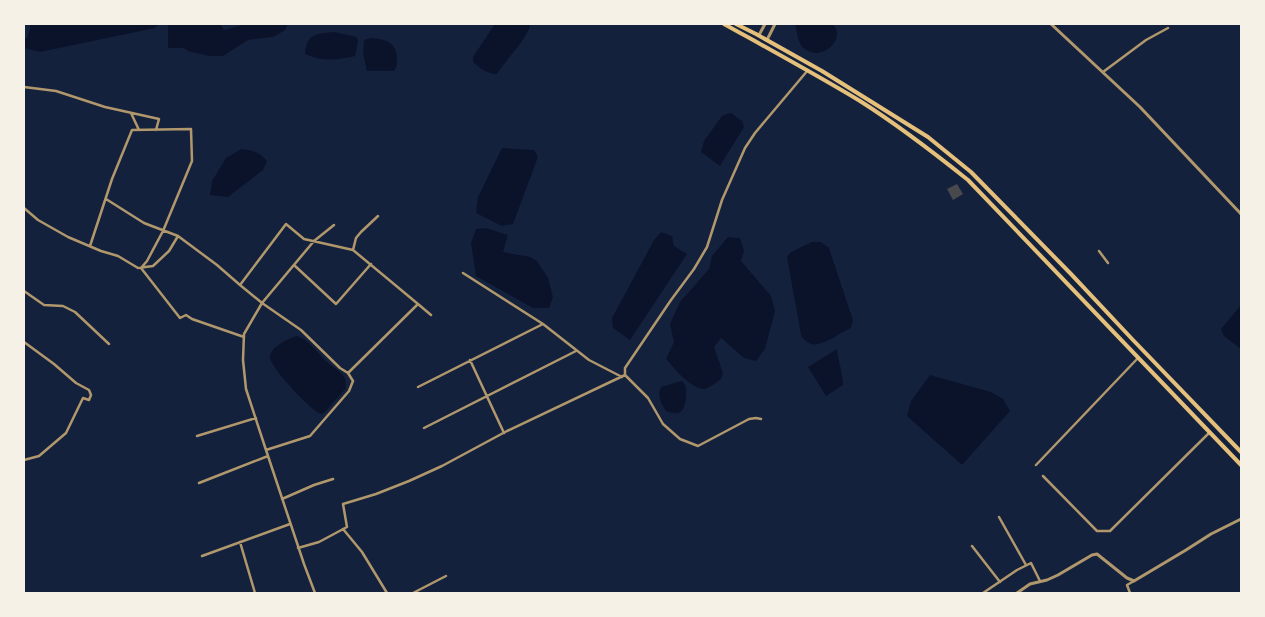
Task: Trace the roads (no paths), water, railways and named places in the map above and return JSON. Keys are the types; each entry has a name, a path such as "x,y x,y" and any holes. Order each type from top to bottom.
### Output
{"highway":[{"path":"724,24 808,70 861,102 928,148 968,180 1241,465"},
{"path":"736,24 822,71 928,137 971,172 1065,267 1132,340 1241,452"}],"street":[{"path":"759,35 765,24"},
{"path":"767,40 775,24"},
{"path":"1051,24 1140,107 1241,214"},
{"path":"1103,72 1146,40 1168,28"},
{"path":"623,376 625,368 707,247 722,200 745,148 755,133 808,70"},
{"path":"24,87 56,91 105,106 159,119 156,130"},
{"path":"130,112 139,130"},
{"path":"90,246 112,180 132,130 192,130 192,161 163,231 147,261 141,268"},
{"path":"106,200 144,223 178,236 217,265 262,303 301,330 340,368 348,372 353,381 349,391 310,436 266,450"},
{"path":"24,208 38,220 68,237 118,256 138,268 153,266 169,251 178,236"},
{"path":"353,250 356,238 378,216"},
{"path":"240,285 286,224 304,239 353,250 431,315"},
{"path":"315,593 298,548 246,389 243,360 244,334 262,303 314,241 334,225"},
{"path":"1099,251 1108,263"},
{"path":"294,265 336,304 371,264"},
{"path":"141,268 180,318 186,315 192,319 244,337"},
{"path":"463,273 543,324 589,360 623,376 648,398 663,424 680,439 698,446 749,419 761,419"},
{"path":"24,291 44,306 63,306 75,312 109,344"},
{"path":"348,372 418,304"},
{"path":"418,387 543,324"},
{"path":"24,342 76,383 89,390 92,395 89,400 83,398 66,433 39,456 24,460"},
{"path":"424,428 577,350"},
{"path":"1036,465 1138,358"},
{"path":"470,360 504,433"},
{"path":"298,548 319,542 344,529 347,526 343,504 376,494 442,466 504,433 623,376"},
{"path":"197,436 256,418"},
{"path":"1043,476 1097,531 1110,531 1210,432"},
{"path":"199,483 268,456"},
{"path":"282,499 333,479"},
{"path":"999,517 1026,566"},
{"path":"1130,593 1127,586 1134,581 1241,518"},
{"path":"202,556 291,524"},
{"path":"344,529 362,552 387,593"},
{"path":"240,542 255,593"},
{"path":"972,546 1000,582"},
{"path":"1017,593 1023,592 1030,584 1053,578 1092,555 1098,554 1127,578 1134,581"},
{"path":"983,593 1032,563 1040,581"},
{"path":"413,593 446,576"}],"water":[{"path":"30,24 159,24 155,28 40,52 24,48 24,38 27,38"},
{"path":"168,24 220,24 224,30 241,24 288,24 285,30 277,35 248,40 223,56 209,56 188,51 184,48 168,48"},
{"path":"495,24 530,24 526,35 497,74 487,72 473,62 473,57"},
{"path":"795,24 832,24 836,29 836,40 821,52 808,51 803,48 798,39"},
{"path":"334,32 357,37 358,42 355,56 330,60 311,57 305,54 310,38 318,34"},
{"path":"371,38 389,42 395,49 397,65 394,71 367,71 363,53 364,40"},
{"path":"731,113 742,121 744,127 720,166 701,152 704,141 722,116"},
{"path":"502,148 534,150 538,157 513,224 502,226 476,213 478,197"},
{"path":"241,149 262,155 267,161 263,170 228,197 210,195 212,181 226,158"},
{"path":"486,228 508,235 503,252 530,257 537,261 548,278 553,297 549,308 533,308 476,276 471,243 476,229"},
{"path":"661,232 672,236 674,246 687,254 630,340 613,328 612,318 654,240"},
{"path":"728,237 740,238 744,251 741,261 771,296 775,311 765,349 756,361 744,358 721,338 714,347 723,373 721,379 704,389 688,382 666,359 674,342 670,324 680,302 709,269 712,256"},
{"path":"812,242 821,242 829,248 853,320 851,328 820,344 808,343 801,335 787,257 791,252"},
{"path":"1241,305 1241,349 1224,336 1221,329"},
{"path":"297,336 308,342 345,378 346,388 322,414 314,410 295,391 280,375 271,361 271,353 277,346"},
{"path":"837,349 843,385 826,396 808,367"},
{"path":"930,375 991,392 1003,399 1010,411 962,465 907,416 911,401"},
{"path":"681,381 684,383 686,390 683,410 676,413 666,411 660,399 661,387"}]}
